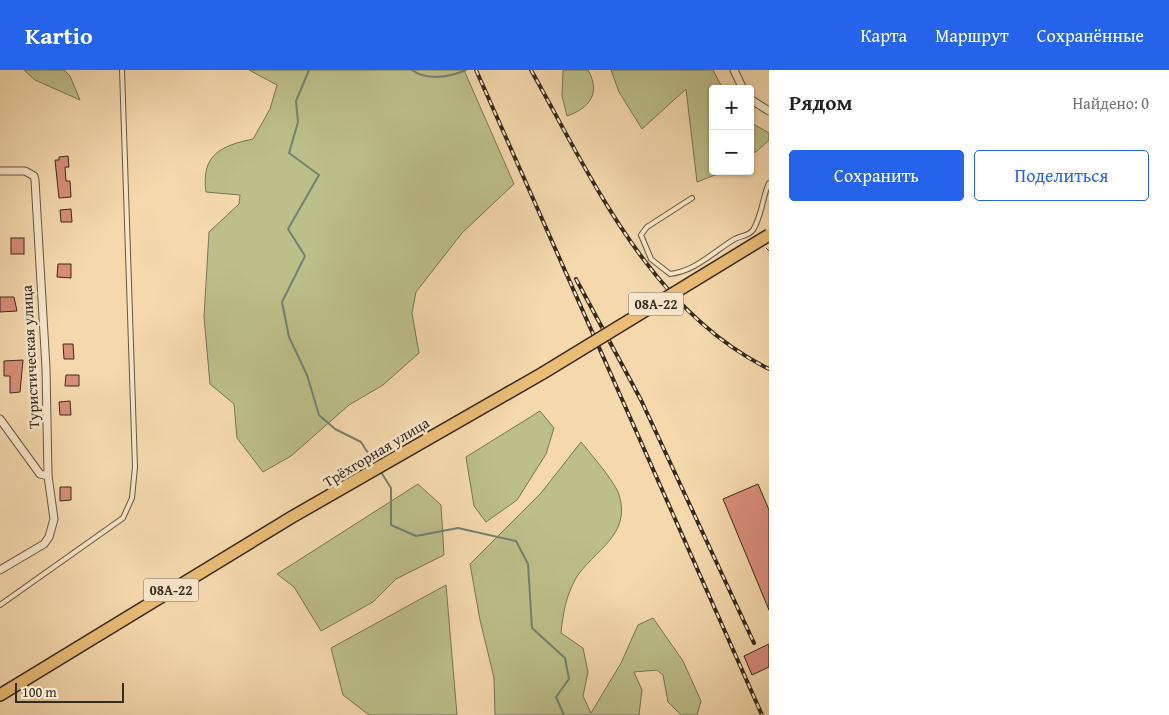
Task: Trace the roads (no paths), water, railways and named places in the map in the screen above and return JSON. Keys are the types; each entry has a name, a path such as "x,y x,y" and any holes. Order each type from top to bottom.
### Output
{"highway":[{"name":"Трёхгорная улица","path":"0,695 292,517 344,489 418,443 544,373 769,235"}],"street":[{"path":"734,70 741,85"},
{"path":"754,102 769,111"},
{"name":"Туристическая улица","path":"0,171 26,171 34,176 36,186 46,368 48,476 54,519 49,537 44,544 0,570"},
{"path":"0,419 40,474 48,476"}],"lane":[{"path":"0,605 123,518 132,498 135,467 122,70"},
{"path":"692,198 646,227 641,235 651,259 670,274 681,273 735,239 752,232 758,221 761,201 769,183"}],"waterway":[{"path":"309,70 296,101 298,122 289,153 319,175 288,229 305,256 282,302 289,337 307,375 319,415 335,429 361,442 375,464"},
{"path":"412,70 431,77 466,70"},
{"path":"381,472 391,488 391,525 416,536 458,528 516,541 528,564 532,628 565,658 569,679 556,697 564,715"}],"railway":[{"path":"476,70 762,715"},
{"path":"531,70 602,197 629,239 658,277 690,313 727,344 769,369"},
{"path":"576,279 641,400 754,643"}]}
